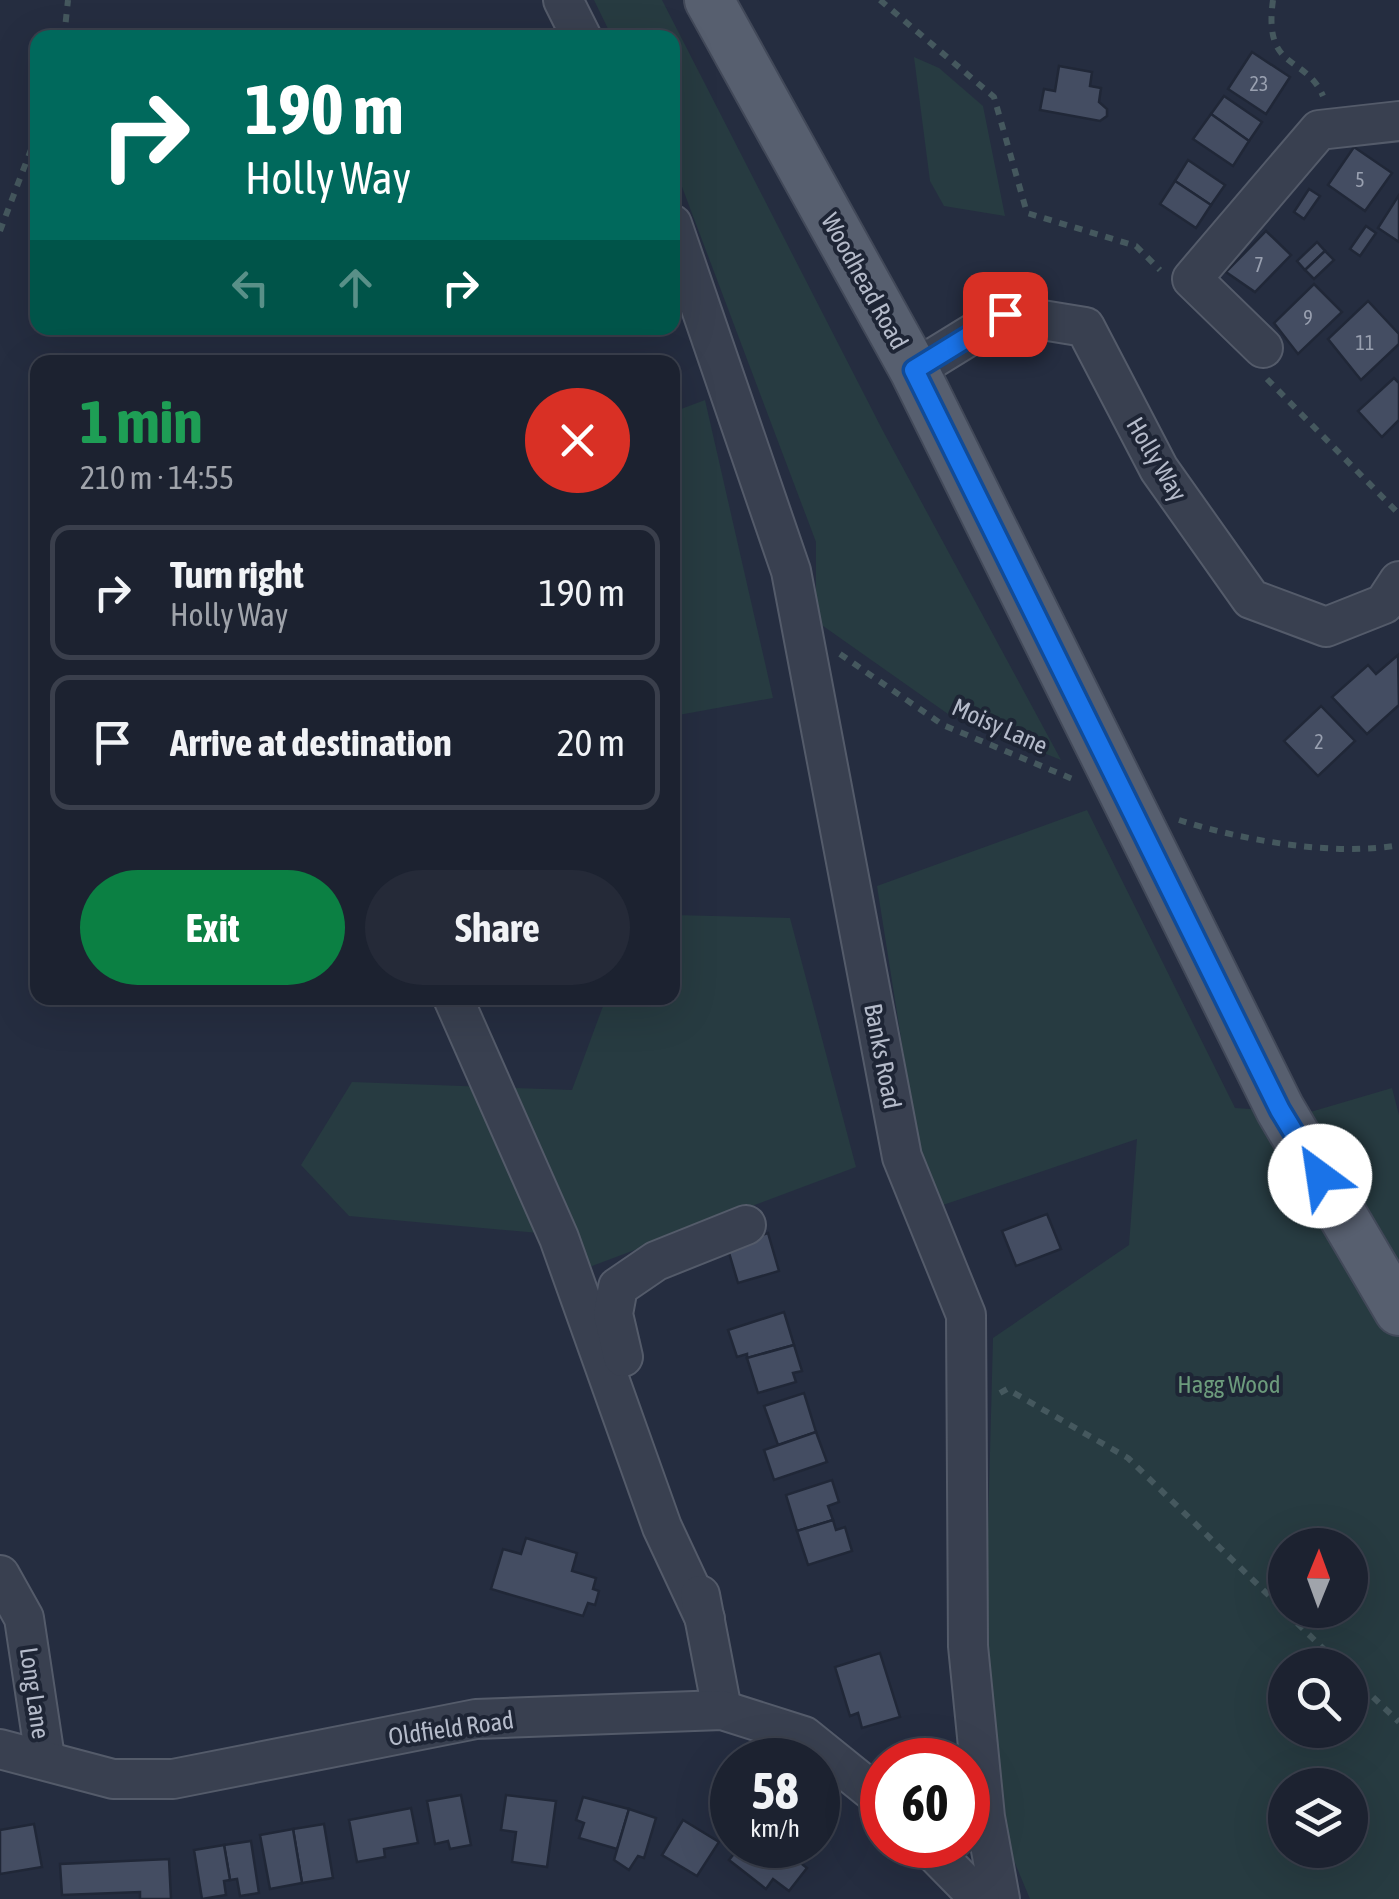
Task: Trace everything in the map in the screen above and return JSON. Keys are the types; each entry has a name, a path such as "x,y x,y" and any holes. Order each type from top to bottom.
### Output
{"main road":[{"name":"Woodhead Road","path":"710,0 914,370 1280,1110 1399,1311"}],"street":[{"path":"564,0 578,30"},
{"path":"1263,348 1192,280 1319,130 1399,121"},
{"name":"Banks Road","path":"680,247 791,571 902,1157 966,1315 968,1646 985,1817 1000,1899"},
{"name":"Holly Way","path":"914,370 1005,314 1085,328 1159,469 1251,599 1326,627 1384,604 1399,581"},
{"path":"456,1005 559,1238 662,1527 704,1618"},
{"path":"722,1710 692,1554 629,1374 613,1314 618,1287 656,1262 746,1225"},
{"name":"Long Lane","path":"0,1575 24,1618 44,1758"},
{"name":"Oldfield Road","path":"0,1749 113,1778 173,1779 476,1718 722,1710 804,1736 860,1781"},
{"path":"950,1868 980,1899"}],"path":[{"path":"65,30 68,0"},
{"path":"880,0 994,97 1028,213"},
{"path":"1273,0 1273,40 1283,60 1320,88 1328,105 1319,130"},
{"path":"0,232 30,151"},
{"name":"Moisy Lane","path":"806,649 842,654 943,725 1134,810 1222,834 1370,850 1399,845"},
{"path":"967,1392 986,1400 1006,1389 1128,1458 1323,1648"},
{"path":"1368,1692 1399,1722"}],"green space":[{"path":"594,0 662,0 677,30 609,30"},
{"path":"680,35 883,431 1061,760 948,714 816,621 816,542 680,182"},
{"path":"914,57 939,68 983,106 1005,216 944,206 930,181"},
{"path":"705,400 773,698 680,715 680,409"},
{"name":"Hagg Wood","path":"1087,810 1235,1108 1307,1113 1392,1088 1399,1115 1399,1899 1030,1899 999,1825 985,1645 993,1338 1129,1245 1137,1139 943,1205 918,1146 877,886"},
{"path":"680,915 790,918 856,1167 584,1269 539,1233 349,1216 301,1165 352,1082 572,1090 603,1005 680,1005"}],"building":[{"path":"1252,52 1290,77 1266,114 1228,89"},
{"path":"1059,66 1092,72 1090,86 1101,88 1099,102 1107,109 1107,116 1100,121 1040,110 1044,89 1055,91"},
{"path":"1224,96 1262,122 1249,141 1211,114"},
{"path":"1211,114 1249,141 1233,166 1193,139"},
{"path":"1354,147 1392,173 1365,211 1328,185"},
{"path":"1188,160 1225,185 1211,205 1175,181"},
{"path":"1175,181 1211,205 1196,228 1160,204"},
{"path":"1309,189 1320,196 1304,219 1294,212"},
{"path":"1399,195 1399,242 1378,228"},
{"path":"1366,226 1376,233 1360,256 1350,249"},
{"path":"1266,231 1291,255 1255,292 1226,272"},
{"path":"1317,242 1325,251 1305,270 1297,261"},
{"path":"1325,251 1334,260 1314,279 1305,270"},
{"path":"1314,284 1342,312 1298,354 1274,323"},
{"path":"1368,301 1399,334 1399,344 1361,380 1328,339"},
{"path":"1394,378 1399,383 1399,420 1382,437 1358,411"},
{"path":"1398,655 1399,705 1367,734 1332,697 1368,665 1376,674"},
{"path":"1321,706 1355,741 1318,776 1284,741"},
{"path":"1047,1214 1061,1249 1016,1266 1002,1231"},
{"path":"768,1233 779,1271 738,1283 727,1246"},
{"path":"784,1312 794,1345 747,1358 747,1354 737,1357 728,1330"},
{"path":"794,1345 802,1371 793,1373 796,1382 758,1393 747,1358"},
{"path":"804,1393 816,1432 778,1445 764,1406"},
{"path":"816,1432 827,1462 774,1480 764,1450"},
{"path":"832,1480 839,1502 828,1506 833,1520 797,1531 786,1495"},
{"path":"833,1520 836,1530 845,1527 852,1551 808,1565 797,1531"},
{"path":"526,1538 577,1553 572,1571 596,1578 593,1589 599,1591 595,1605 588,1603 583,1616 491,1589 503,1549 521,1554"},
{"path":"880,1653 900,1717 862,1728 858,1713 850,1716 835,1667"},
{"path":"461,1795 471,1845 450,1849 448,1841 435,1844 427,1801"},
{"path":"506,1795 556,1801 547,1867 512,1862 516,1832 501,1830"},
{"path":"583,1797 629,1809 617,1849 579,1838 584,1823 576,1820"},
{"path":"411,1808 418,1843 384,1849 385,1857 357,1862 349,1820"},
{"path":"629,1809 656,1818 644,1858 638,1856 629,1870 614,1860"},
{"path":"683,1820 710,1836 710,1856 697,1876 662,1855"},
{"path":"34,1824 42,1867 0,1874 0,1830"},
{"path":"324,1824 333,1878 302,1883 293,1829"},
{"path":"293,1829 302,1883 270,1889 260,1835"},
{"path":"251,1841 259,1893 240,1896 237,1879 230,1880 224,1845"},
{"path":"224,1845 230,1880 224,1881 226,1895 202,1899 194,1850"},
{"path":"169,1859 171,1899 140,1899 140,1892 62,1895 60,1864"},
{"path":"739,1868 807,1868 789,1891 773,1879 766,1889"}],"route":[{"path":"1005,314 914,370 1280,1110 1320,1176"}]}
